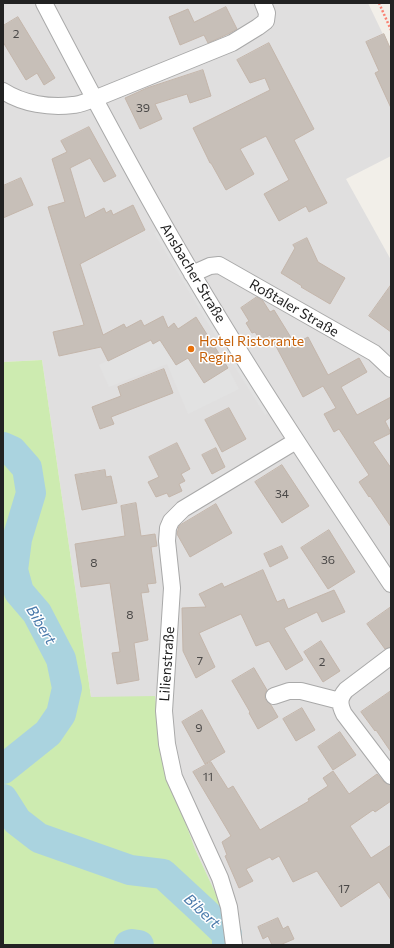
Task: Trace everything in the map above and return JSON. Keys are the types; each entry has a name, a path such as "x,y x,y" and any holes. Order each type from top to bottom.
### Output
{"street":[{"name":"Ansbacher Straße","path":"44,3 94,99 192,274 296,441 391,584"},
{"path":"3,91 26,102 50,106 74,105 94,99 232,43 266,21 267,13 263,3"},
{"name":"Roßtaler Straße","path":"192,274 210,266 219,264 374,353 391,368"},
{"name":"Lilienstraße","path":"234,945 230,907 220,878 174,777 167,744 164,711 172,588 168,556 168,528 171,521 183,509 296,441"},
{"path":"391,656 346,690 340,701 344,714 391,776"},
{"path":"274,696 289,691 301,691 340,701"}],"path":[{"path":"379,3 391,30"}],"shaded area":[{"path":"3,3 368,3 391,51 391,156 346,179 391,260 391,945 231,945 232,930 195,849 164,762 91,697 42,360 3,362"},
{"path":"159,230 270,412 265,415 216,337 154,233"},
{"path":"151,340 153,344 159,340 176,365 188,358 204,383 228,368 239,389 188,414 167,364 109,387 99,365"}],"green space":[{"path":"42,360 91,697 155,696 164,762 195,849 220,903 229,945 3,945 3,362"}],"building":[{"path":"226,7 237,29 208,43 204,35 180,45 169,17 188,9 194,22"},
{"path":"18,17 55,78 44,85 37,73 26,80 3,42 3,26"},
{"path":"384,34 391,50 391,108 375,73 379,71 366,42"},
{"path":"269,43 314,129 294,140 327,203 309,212 306,206 279,221 264,194 289,180 266,136 240,149 254,174 226,190 210,163 193,128 270,90 265,78 250,83 237,60"},
{"path":"203,70 211,96 190,103 187,94 155,104 162,119 140,129 125,98 147,88"},
{"path":"89,127 116,176 104,182 90,158 70,168 85,218 104,208 106,213 111,210 113,215 133,205 145,230 80,264 103,335 124,324 126,328 141,320 144,326 163,316 168,328 174,323 178,329 196,317 228,368 204,383 188,358 176,365 160,340 153,344 151,340 108,361 101,347 59,356 53,332 84,325 48,207 65,202 52,159 67,152 61,141"},
{"path":"21,178 33,205 3,218 3,186"},
{"path":"307,238 318,262 345,278 330,304 281,273 295,248 293,245"},
{"path":"391,285 391,332 369,316"},
{"path":"257,297 263,301 270,312 274,310 295,344 308,337 328,375 359,358 367,372 341,387 357,415 391,397 391,417 385,421 391,433 373,442 391,468 391,527 359,482 369,475 339,429 334,432 324,414 336,408 323,386 303,397 270,335 261,341 255,332 252,333 246,323 249,321 241,308"},
{"path":"164,369 173,393 111,417 114,424 100,429 92,407 121,396 118,387"},
{"path":"229,408 246,439 222,452 205,420"},
{"path":"177,443 190,469 181,474 185,481 179,484 182,491 169,497 167,493 156,497 148,482 159,477 149,457"},
{"path":"216,448 225,467 212,474 202,455"},
{"path":"282,465 309,506 282,523 255,482"},
{"path":"105,470 106,477 111,476 117,503 82,510 75,475"},
{"path":"136,503 141,536 155,534 157,546 151,547 156,583 147,584 149,592 141,593 148,640 134,643 139,680 117,684 112,653 120,652 110,583 81,587 75,544 125,536 121,506"},
{"path":"216,504 232,533 190,557 177,534 179,526"},
{"path":"329,530 355,572 328,589 301,548"},
{"path":"282,546 288,558 270,567 264,554"},
{"path":"263,570 277,602 284,599 288,609 334,590 345,612 322,622 317,612 284,628 303,660 286,670 269,641 256,646 241,614 199,633 215,667 196,678 183,651 182,608 206,607 199,594 222,583 224,587"},
{"path":"391,607 391,647 385,649 367,624"},
{"path":"321,641 340,671 323,682 304,652"},
{"path":"254,668 267,690 265,699 271,705 278,717 258,729 232,681"},
{"path":"391,691 391,752 361,712"},
{"path":"302,708 315,730 296,741 283,719"},
{"path":"202,710 225,752 205,764 182,722"},
{"path":"340,732 356,755 333,770 318,747"},
{"path":"211,762 228,789 233,786 260,830 309,801 308,799 328,786 323,778 333,771 349,794 377,774 384,782 391,785 391,801 375,812 373,810 350,826 371,858 391,845 391,900 379,882 341,907 317,871 293,882 279,856 272,860 270,857 246,869 253,881 239,888 225,856 227,855 222,842 231,836 193,772"},
{"path":"278,918 283,929 288,926 294,939 280,945 272,945 268,936 263,939 258,927"}],"waterway":[{"name":"Bibert","path":"3,447 12,451 27,468 31,493 17,539 13,570 19,592 37,613 61,659 67,688 61,714 48,733 3,769"},
{"name":"Bibert","path":"3,799 17,821 39,838 130,870 163,874 227,934 227,945"},
{"name":"Bibert","path":"129,945 139,945"}],"place":[{"name":"Hotel Ristorante Regina","path":"191,349"}]}
